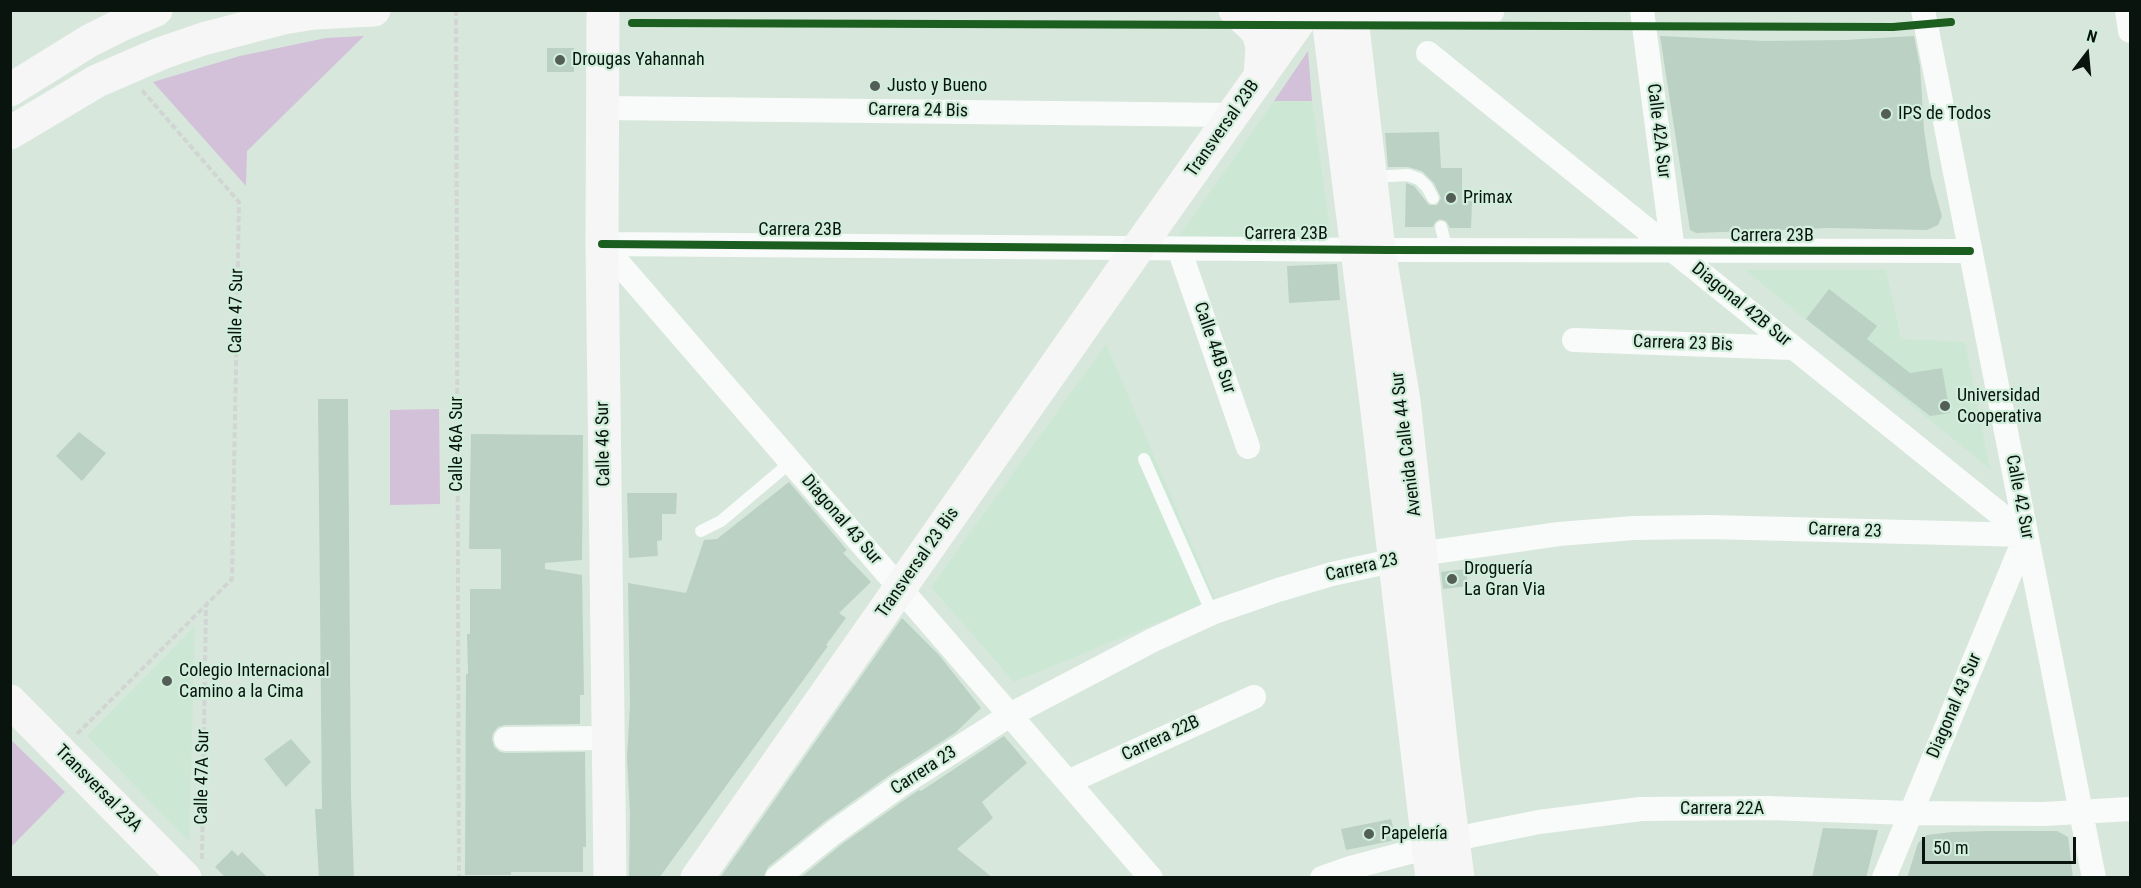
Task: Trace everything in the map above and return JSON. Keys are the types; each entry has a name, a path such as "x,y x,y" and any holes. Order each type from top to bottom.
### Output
{"street":[{"path":"18,80 89,41 156,10"},
{"path":"10,133 97,81 162,53 203,39 283,18 314,13 374,10"},
{"name":"Calle 46 Sur","path":"603,10 602,244 610,878"},
{"path":"1234,10 1246,19 1258,33 1262,46 1260,77"},
{"path":"1274,10 1488,10"},
{"name":"Calle 42A Sur","path":"1642,10 1673,251"},
{"name":"Calle 42 Sur","path":"1923,10 2094,878"},
{"path":"2127,10 2130,31"},
{"name":"Transversal 23B","path":"1138,248 1307,11"},
{"name":"Avenida Calle 44 Sur","path":"1327,11 1368,250 1407,557 1438,855 1458,878"},
{"name":"Avenida Calle 44 Sur","path":"1351,11 1370,177 1368,250"},
{"name":"Diagonal 42B Sur","path":"1428,53 2026,535"},
{"name":"Carrera 24 Bis","path":"603,108 1233,115"},
{"name":"Carrera 23B","path":"602,244 1447,251 1970,251"},
{"name":"Diagonal 43 Sur","path":"602,244 1151,878"},
{"name":"Transversal 23 Bis","path":"697,878 1138,248"},
{"name":"Calle 44B Sur","path":"1179,249 1248,447"},
{"name":"Carrera 23 Bis","path":"1574,340 1793,348"},
{"name":"Carrera 23","path":"777,878 833,833 899,786 1011,715 1154,640 1212,613 1332,574 1407,557 1559,534 1634,528 1709,527 2026,535"},
{"name":"Diagonal 43 Sur","path":"1884,878 2026,535"},
{"name":"Carrera 22B","path":"1068,782 1254,697"},
{"name":"Transversal 23A","path":"10,702 60,751 194,872"},
{"path":"506,739 609,738"},
{"name":"Carrera 22A","path":"1322,878 1350,868 1438,855 1539,822 1641,809 1768,808 1910,813 2081,812 2130,809"}],"lane":[{"path":"1370,177 1408,175 1419,179 1427,186 1433,198"},
{"path":"1441,227 1447,251"},
{"path":"1144,459 1212,613"},
{"path":"700,531 721,521 791,462"}],"path":[{"path":"60,751 206,605"}],"shaded area":[{"path":"364,36 247,151 246,186 153,82 240,56 326,38"},
{"path":"1308,51 1312,101 1274,101"},
{"path":"1274,101 1312,101 1331,238 1177,239"},
{"name":"Universidad Cooperativa","path":"1745,270 1886,270 1901,339 1965,342 1990,469"},
{"path":"1106,344 1215,599 1014,682 931,587"},
{"path":"439,409 440,504 390,505 390,410"},
{"name":"Colegio Internacional Camino a la Cima","path":"195,626 189,842 87,736"},
{"path":"10,739 65,792 11,847 10,847"}],"building":[{"path":"1660,36 1765,41 1914,36 1920,66 1924,130 1931,177 1942,216 1938,225 1927,230 1830,228 1696,233 1690,230"},
{"name":"Drougas Yahannah","path":"547,48 574,48 574,72 547,72"},
{"path":"1439,132 1441,168 1462,168 1462,201 1472,201 1471,228 1450,228 1446,221 1440,219 1433,227 1405,227 1406,183 1414,186 1429,205 1437,205 1441,198 1434,183 1422,171 1408,167 1388,167 1385,133"},
{"path":"1337,264 1340,300 1289,303 1287,266"},
{"path":"1829,289 1877,326 1867,339 1910,373 1942,368 1950,413 1930,416 1806,319"},
{"path":"318,399 348,399 351,796 354,878 319,878 315,809 322,809"},
{"path":"79,432 106,453 82,481 56,456"},
{"path":"471,434 583,435 582,560 545,563 545,569 582,575 584,695 580,695 580,724 505,725 498,727 492,739 494,747 506,753 585,752 586,847 583,847 583,872 511,872 511,875 465,875 466,674 468,674 467,634 470,634 470,589 501,589 501,549 469,549"},
{"path":"789,482 847,550 843,553 871,582 839,613 846,618 826,645 828,646 659,878 629,878 628,583 686,593 704,540 717,539"},
{"path":"627,493 677,493 676,514 662,514 662,540 657,541 658,556 629,558"},
{"name":"Droguería La Gran Via","path":"1466,569 1468,586 1443,589 1441,572"},
{"path":"902,618 939,655 981,708 955,733 891,774 824,822 768,867 763,878 720,878"},
{"path":"1004,736 1027,763 982,802 993,818 957,849 993,878 800,878 842,844 907,798"},
{"path":"291,739 311,762 286,787 264,759"},
{"name":"Papelería","path":"1391,819 1396,840 1346,850 1341,829"},
{"path":"1823,828 1878,830 1866,878 1812,878"},
{"path":"1989,831 2057,831 2068,837 2073,878 1907,878 1918,843 1927,835"},
{"path":"232,850 238,856 242,852 268,878 226,878 215,867"}],"cycle path":[{"path":"632,23 1893,27 1951,22"},
{"path":"602,244 1388,250 1970,251"}],"place":[{"name":"Drougas Yahannah","path":"560,60"},
{"name":"Justo y Bueno","path":"875,86"},
{"name":"IPS de Todos","path":"1886,114"},
{"name":"Primax","path":"1451,198"},
{"name":"Universidad Cooperativa","path":"1945,406"},
{"name":"Droguería La Gran Via","path":"1452,579"},
{"name":"Colegio Internacional Camino a la Cima","path":"167,681"},
{"name":"Papelería","path":"1369,834"}]}
